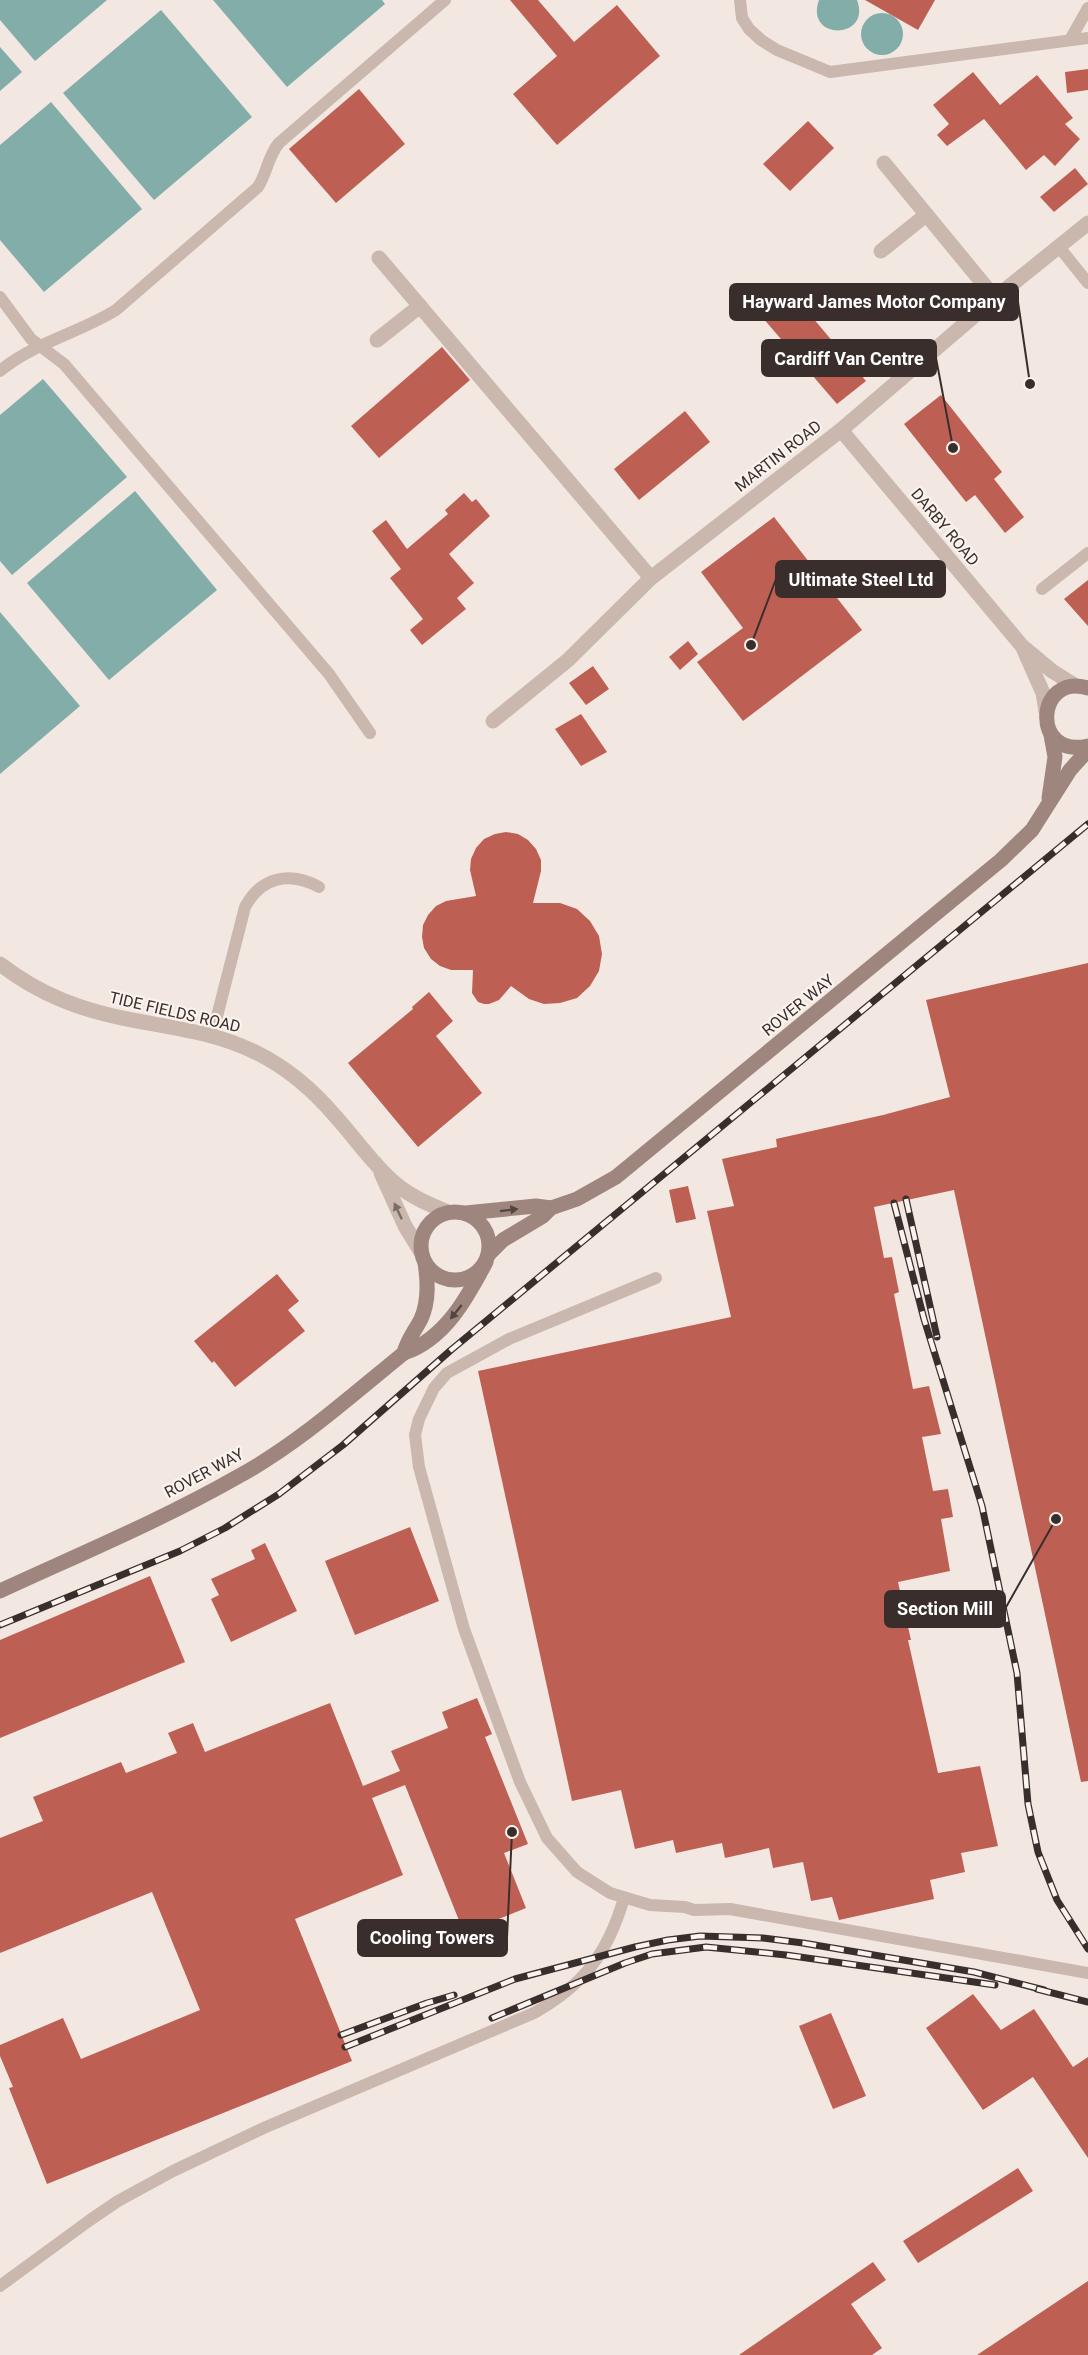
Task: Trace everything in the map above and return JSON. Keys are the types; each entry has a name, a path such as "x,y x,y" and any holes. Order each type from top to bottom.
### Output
{"street":[{"path":"884,163 995,298"},
{"path":"881,250 926,215"},
{"name":"MARTIN ROAD","path":"493,721 568,660 651,578 841,430 995,298 1088,223"},
{"path":"379,258 651,578"},
{"path":"377,340 420,306"},
{"name":"DARBY ROAD","path":"841,430 1022,646 1052,671 1084,687"},
{"name":"DARBY ROAD","path":"1022,646 1043,693 1046,711"},
{"path":"1046,711 1053,696 1060,691 1084,687"},
{"name":"ROVER WAY","path":"1046,711 1047,727 1051,735 1055,757 1048,804"},
{"path":"1051,735 1068,747 1088,748"},
{"name":"ROVER WAY","path":"0,1591 157,1519 241,1476 316,1423 404,1353 420,1347 446,1324 470,1291 487,1259 503,1240 543,1216 551,1208 595,1190 616,1177 1001,860 1032,830 1088,748"},
{"name":"TIDE FIELDS ROAD","path":"0,964 40,991 75,1006 212,1036 256,1052 297,1078 334,1114 378,1168 398,1186 448,1212"},
{"name":"TIDE FIELDS ROAD","path":"378,1168 405,1226 423,1257"},
{"name":"ROVER WAY","path":"466,1213 536,1206 551,1208"},
{"path":"448,1212 466,1213 476,1218 483,1226 490,1244 487,1259 471,1277 450,1280 431,1271 423,1257 421,1242 430,1223 438,1216 448,1212"},
{"name":"ROVER WAY","path":"404,1353 407,1340 422,1316 427,1301 428,1283 423,1257"}],"lane":[{"path":"0,371 13,361 116,310 258,187 264,178 272,150 279,143 445,0"},
{"path":"740,0 742,18 749,29 761,40 777,50 830,72 1088,38"},
{"path":"1070,40 1088,8"},
{"path":"1059,247 1088,283"},
{"path":"0,297 31,339 63,364 329,674 369,733"},
{"path":"1042,589 1088,553"},
{"path":"212,1036 245,907 250,898 260,887 288,877 298,878 318,886"},
{"path":"656,1278 509,1340 455,1368 434,1388 419,1419 415,1436 419,1467 456,1606 486,1693 528,1801 548,1838 566,1861 599,1888 650,1905 685,1907 694,1910 717,1908 750,1912 861,1934 1088,1973"},
{"path":"0,2286 118,2201 173,2171 266,2127 527,2016 558,2000 579,1982 598,1957 614,1929 624,1898"}],"water":[{"path":"0,0 107,0 35,61 0,20"},
{"path":"213,0 382,0 385,4 287,87"},
{"path":"819,0 857,0 859,13 855,23 848,28 828,29 821,23 817,13"},
{"path":"161,10 252,117 154,200 63,93"},
{"path":"882,13 890,14 897,19 902,26 902,42 897,49 890,54 882,55 874,54 867,49 862,42 861,34 862,26 867,19 874,14"},
{"path":"0,47 22,72 0,91"},
{"path":"51,102 142,209 44,292 0,240 0,145"},
{"path":"43,379 127,477 12,575 0,561 0,415"},
{"path":"135,491 217,590 109,680 27,583"},
{"path":"0,612 80,706 0,774"}],"building":[{"path":"510,0 538,0 574,42 617,5 660,56 557,145 513,94 557,56"},
{"path":"865,0 935,0 918,30"},
{"path":"1088,69 1088,90 1067,93 1065,72"},
{"path":"973,72 1000,105 1037,75 1073,118 1065,124 1080,139 1055,166 1044,155 1026,170 984,119 947,146 937,135 949,124 933,105"},
{"path":"359,89 405,144 336,203 289,149"},
{"path":"808,121 834,148 790,191 763,164"},
{"path":"1075,168 1088,184 1054,212 1040,197"},
{"path":"791,292 866,381 837,404 762,317"},
{"path":"442,347 470,380 379,458 351,426"},
{"path":"941,395 1002,472 994,479 1024,517 1005,533 975,495 966,502 904,424"},
{"path":"685,411 710,442 639,500 614,469"},
{"path":"464,493 472,502 476,499 490,516 449,554 474,583 457,598 466,609 422,645 410,630 423,619 390,578 401,569 372,531 386,520 407,549 448,514 445,510"},
{"path":"774,517 862,630 743,721 697,662 743,628 701,572"},
{"path":"1088,580 1088,626 1064,599"},
{"path":"688,641 698,654 680,670 669,657"},
{"path":"593,666 609,689 586,705 569,683"},
{"path":"581,714 607,752 581,766 555,729"},
{"path":"506,832 518,834 528,840 536,849 541,860 541,871 533,903 560,903 577,909 590,921 599,936 602,954 599,971 590,986 577,998 560,1003 544,1004 529,999 511,986 499,1000 484,1004 478,1002 472,993 473,970 451,970 440,966 431,959 424,948 423,925 428,915 436,906 446,901 476,896 470,870 471,859 476,848 484,839"},
{"path":"1088,963 1088,1781 1081,1782 954,1190 874,1207 884,1258 892,1257 899,1292 894,1294 913,1389 929,1386 941,1434 922,1437 933,1491 948,1489 953,1517 941,1519 950,1571 898,1582 911,1640 908,1640 938,1773 980,1766 998,1846 961,1853 965,1872 930,1880 934,1899 839,1920 832,1897 811,1901 803,1862 773,1868 769,1848 725,1858 722,1843 676,1853 673,1840 635,1849 621,1790 572,1801 478,1371 731,1317 707,1211 734,1206 722,1159 777,1147 776,1139 950,1097 926,1000"},
{"path":"429,992 453,1021 436,1036 482,1093 418,1147 348,1063 413,1009 412,1007"},
{"path":"688,1186 696,1219 676,1223 669,1190"},
{"path":"277,1274 299,1301 288,1310 305,1331 235,1387 194,1341"},
{"path":"410,1527 439,1601 355,1635 325,1561"},
{"path":"265,1543 297,1611 231,1642 211,1599 219,1595 211,1579 255,1559 251,1550"},
{"path":"150,1576 185,1662 0,1738 0,1640"},
{"path":"477,1698 492,1734 485,1737 528,1844 504,1853 526,1908 464,1933 405,1785 372,1798 403,1875 295,1919 352,2061 47,2184 9,2088 13,2087 0,2056 0,2045 63,2018 81,2059 200,2010 152,1892 0,1953 0,1838 43,1821 33,1797 121,1762 126,1773 177,1753 168,1733 193,1723 205,1752 330,1703 363,1786 400,1771 391,1751 448,1728 442,1712"},
{"path":"973,1994 1001,2030 1034,2009 1073,2067 1088,2057 1088,2158 1033,2077 983,2110 926,2028"},
{"path":"831,2013 866,2096 833,2109 799,2026"},
{"path":"1018,2168 1033,2191 918,2263 903,2241"},
{"path":"873,2262 886,2280 851,2304 882,2348 872,2355 739,2355"},
{"path":"1088,2281 1088,2355 977,2355"}],"railway":[{"path":"0,1625 180,1551 225,1528 279,1494 343,1445 451,1350 1088,824"},
{"path":"906,1199 937,1337"},
{"path":"894,1203 924,1319 982,1506 1017,1673 1028,1804 1038,1852 1057,1900 1088,1949"},
{"path":"345,2047 515,1979 635,1947 700,1936 763,1938 803,1943 974,1972 1044,1990"},
{"path":"492,2018 652,1954 706,1947 786,1955 995,1985"},
{"path":"1037,1989 1088,2002"},
{"path":"341,2035 454,1995"}],"place":[{"name":"Hayward James Motor Company","path":"1030,384"},
{"name":"Cardiff Van Centre","path":"953,448"},
{"name":"Ultimate Steel Ltd","path":"751,645"},
{"name":"Section Mill","path":"1056,1519"},
{"name":"Cooling Towers","path":"512,1832"}]}
